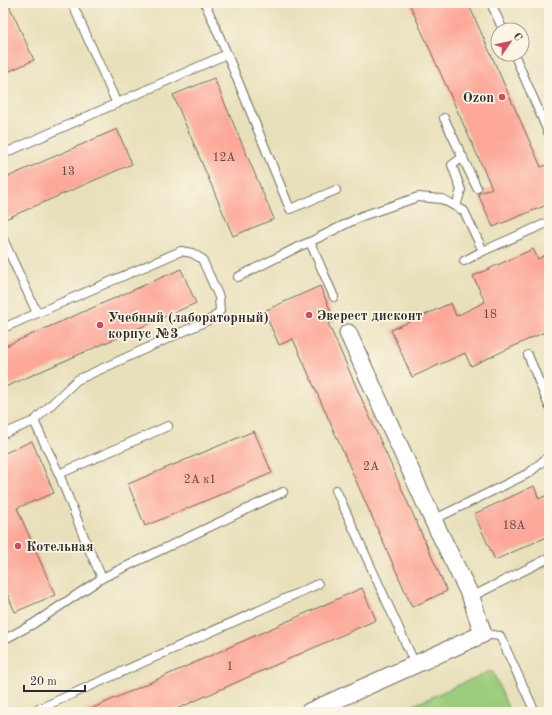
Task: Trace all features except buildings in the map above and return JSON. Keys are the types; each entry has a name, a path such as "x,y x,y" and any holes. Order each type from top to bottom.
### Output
{"street":[{"path":"309,712 482,634 471,597 433,520 348,332"}],"lane":[{"path":"72,3 116,104"},
{"path":"205,3 290,209 336,190"},
{"path":"491,3 499,22"},
{"path":"3,154 227,54"},
{"path":"518,62 549,134"},
{"path":"444,118 477,188"},
{"path":"456,206 461,190 452,165 463,157"},
{"path":"238,277 362,216 418,197 442,199 464,211 483,251"},
{"path":"464,261 549,222"},
{"path":"3,239 37,313"},
{"path":"310,242 334,297"},
{"path":"3,328 181,251 192,253 202,259 219,297 220,311 213,318 77,380 34,421 3,434"},
{"path":"528,355 549,406"},
{"path":"34,421 59,474 102,578"},
{"path":"59,474 168,426"},
{"path":"433,520 529,473 549,456"},
{"path":"336,490 415,664"},
{"path":"3,640 33,624 102,578 282,492"},
{"path":"471,597 549,558"},
{"path":"32,712 318,584"},
{"path":"482,634 500,636 535,712"}],"green space":[{"path":"492,670 510,712 398,712"}],"place":[{"name":"Ozon","path":"502,97"},
{"name":"Эверест дисконт","path":"309,315"},
{"name":"Учебный (лабораторный) корпус №3","path":"100,325"},
{"name":"Котельная","path":"18,546"}]}
